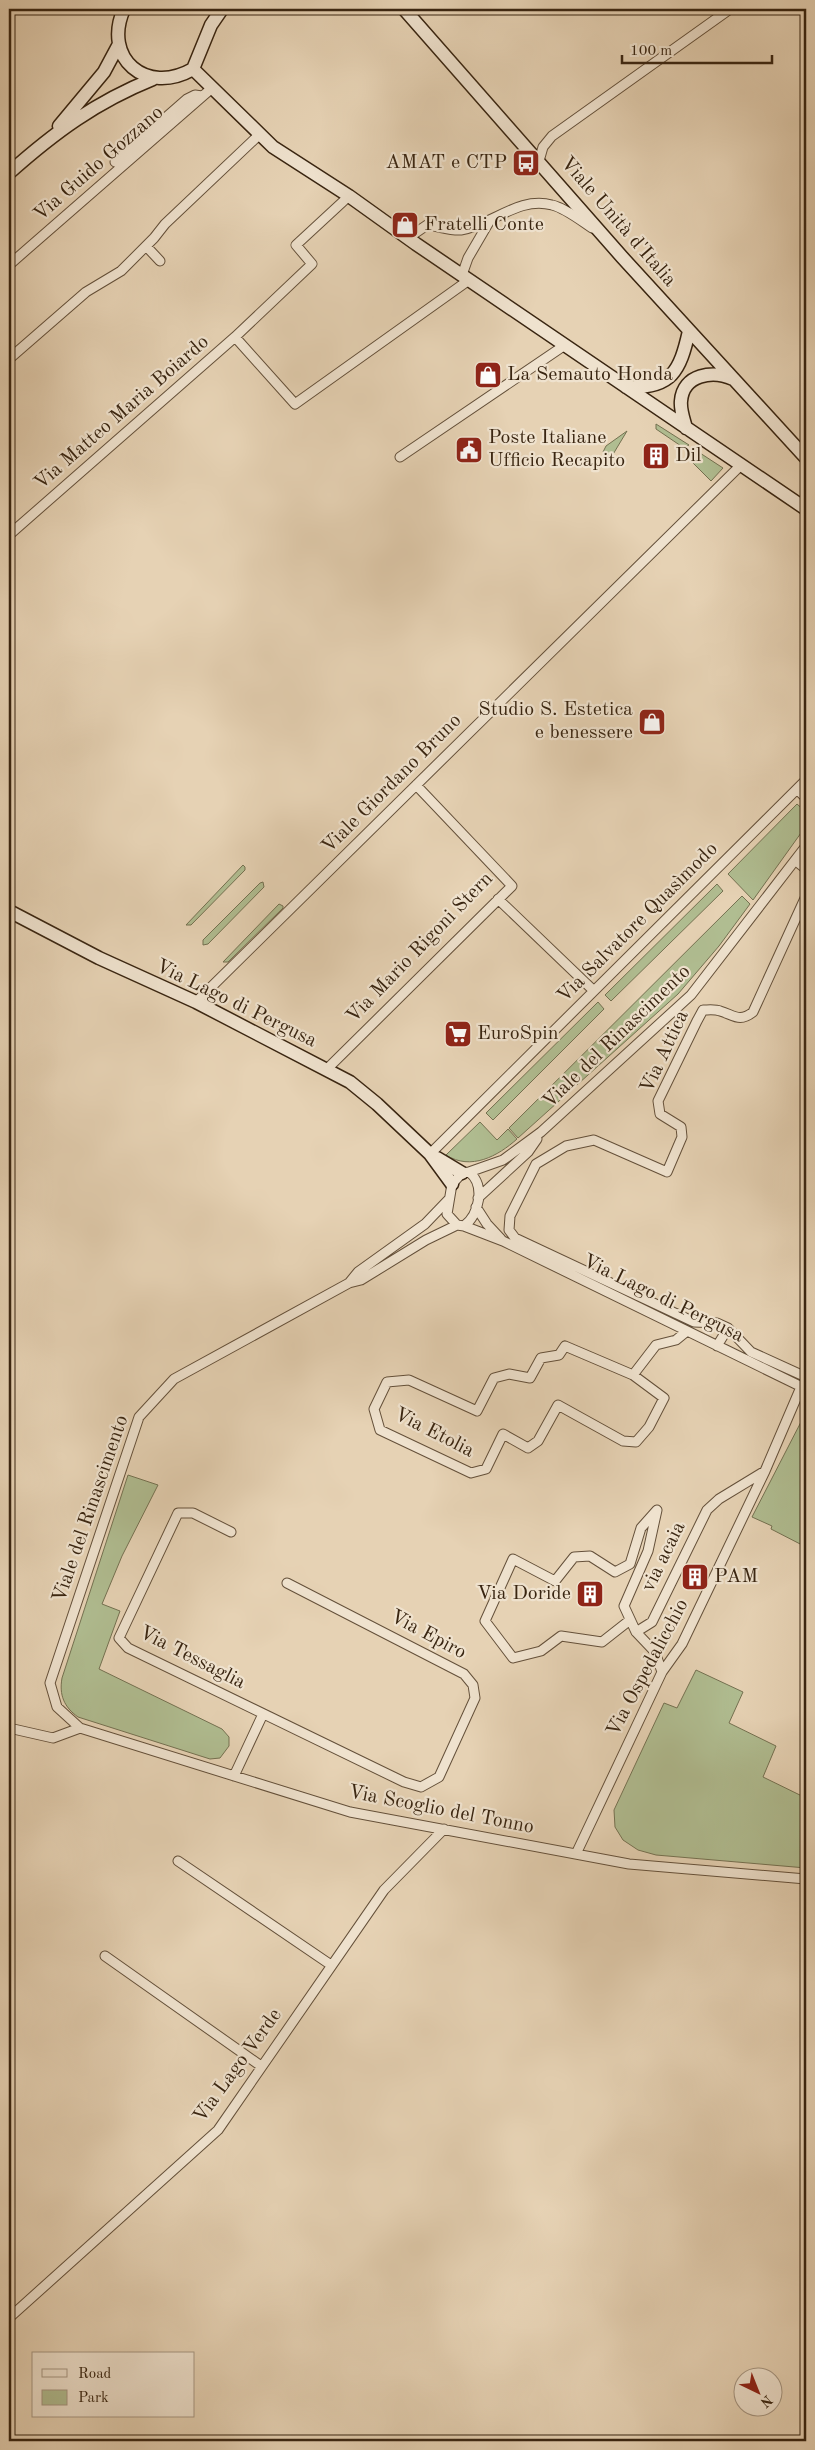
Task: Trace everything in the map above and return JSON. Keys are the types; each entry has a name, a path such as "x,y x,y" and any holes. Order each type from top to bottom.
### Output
{"main road":[{"path":"124,9 118,21 119,44 125,58 136,70 153,78 166,80 180,76 193,69 211,25 222,9"},
{"name":"Viale Unità d'Italia","path":"404,9 689,331 806,458"},
{"path":"52,135 104,72 119,44"},
{"path":"193,69 207,92 260,134 273,147 349,196 564,346 806,509"},
{"path":"9,173 52,135 116,94 153,78"},
{"path":"626,387 649,386 677,370 686,350 689,331"},
{"path":"686,428 680,402 682,394 689,384 697,377 712,374 725,375 736,380"},
{"name":"Via Lago di Pergusa","path":"9,911 99,958 196,1002 350,1082 430,1154 452,1184"},
{"name":"Via Lago di Pergusa","path":"430,1154 466,1172"}],"street":[{"path":"539,160 543,147 552,136 730,9"},
{"path":"115,162 187,99 207,92"},
{"name":"Via Guido Gozzano","path":"9,266 207,92"},
{"path":"9,359 86,292 121,271 165,224 260,134"},
{"name":"Via Matteo Maria Boiardo","path":"9,535 235,337 312,264 296,245 349,196"},
{"path":"408,238 427,225 460,230 489,222 510,210 530,202 553,205 603,234"},
{"path":"235,337 295,404 465,278 468,258 489,222"},
{"path":"146,246 160,261"},
{"path":"400,457 564,346"},
{"name":"Viale Giordano Bruno","path":"196,1002 740,466"},
{"name":"Via Salvatore Quasìmodo","path":"430,1154 806,780"},
{"name":"Via Mario Rigoni Stern","path":"326,1070 512,886 416,785"},
{"path":"797,789 806,798"},
{"name":"Viale del Rinascimento","path":"541,1132 691,996 806,846"},
{"path":"796,861 806,869"},
{"name":"Via Attica","path":"728,1328 717,1323 694,1322 515,1238 509,1230 510,1216 536,1164 566,1146 594,1140 667,1172 682,1137 682,1127 660,1114 658,1101 697,1021 703,1010 719,1010 735,1018 745,1018 753,1012 806,896"},
{"path":"498,899 594,991"},
{"path":"466,1172 477,1181 477,1203 474,1216 460,1226 447,1214 452,1184 466,1172 503,1160 541,1132"},
{"path":"477,1203 528,1152 541,1132"},
{"name":"Viale del Rinascimento","path":"348,1283 358,1272 425,1224 449,1199"},
{"path":"477,1203 487,1224 503,1242"},
{"name":"Viale del Rinascimento","path":"80,1728 57,1707 50,1683 139,1417 174,1379 348,1283 361,1280 426,1240 460,1226"},
{"name":"Via Lago di Pergusa","path":"460,1226 503,1242 804,1388"},
{"path":"717,1346 728,1328 751,1352 806,1377"},
{"path":"632,1375 656,1345 676,1340 687,1331"},
{"name":"Via Etolia","path":"565,1346 632,1375 664,1398 649,1427 636,1442 623,1441 558,1405 538,1441 528,1448 503,1434 486,1469 471,1473 380,1430 374,1409 387,1382 409,1380 477,1411 494,1378 509,1374 530,1378 541,1358 559,1355 565,1346"},
{"name":"Via Ospedalicchio","path":"576,1854 662,1672 682,1644 804,1388"},
{"name":"via acaia","path":"636,1632 652,1622 706,1510 719,1499 765,1471"},
{"path":"630,1620 602,1642 561,1636 541,1651 513,1658 485,1621 513,1559 555,1581 574,1557 590,1556 615,1572 630,1564 641,1528 657,1510 648,1551 624,1606 636,1632 655,1652 662,1672"},
{"name":"Via Tessaglia","path":"231,1532 193,1514 178,1513 119,1638 128,1648 263,1714"},
{"name":"Via Epiro","path":"263,1714 404,1782 422,1787 439,1777 475,1698 473,1685 464,1674 287,1583"},
{"path":"234,1776 263,1714"},
{"path":"9,1728 53,1738 80,1728"},
{"name":"Via Scoglio del Tonno","path":"80,1728 350,1812 628,1864 806,1879"},
{"name":"Via Lago Verde","path":"9,2318 218,2130 384,1890 444,1829"},
{"path":"178,1861 331,1965"},
{"path":"105,1956 261,2066"}],"green space":[{"path":"656,424 689,445 684,448 656,429"},
{"path":"627,431 612,456 603,452 606,446"},
{"path":"700,453 723,468 711,481 692,462"},
{"path":"797,804 806,812 806,826 753,900 728,874"},
{"path":"243,865 245,870 191,925 186,925"},
{"path":"263,882 264,887 208,944 203,945 203,940"},
{"path":"717,884 723,891 611,1001 605,995"},
{"path":"742,896 750,904 719,946 678,994 518,1138 509,1128"},
{"path":"279,904 283,908 228,962 223,962"},
{"path":"598,1002 604,1009 493,1120 486,1113"},
{"path":"480,1122 497,1140 508,1129 517,1139 493,1156 484,1159 465,1162 455,1160 446,1155"},
{"path":"806,1416 806,1547 771,1529 772,1526 752,1517 802,1420"},
{"path":"128,1475 158,1485 122,1556 102,1604 120,1611 99,1669 222,1729 229,1737 229,1746 220,1758 210,1759 78,1717 66,1705 62,1695 62,1678"},
{"path":"696,1670 743,1692 729,1723 776,1746 763,1777 806,1798 806,1868 656,1855 638,1850 623,1840 615,1827 614,1810 664,1703 677,1708"}],"place":[{"name":"AMAT e CTP","path":"526,163"},
{"name":"Fratelli Conte","path":"405,225"},
{"name":"La Semauto Honda","path":"488,375"},
{"name":"Poste Italiane Ufficio Recapito","path":"469,450"},
{"name":"Dil","path":"656,456"},
{"name":"Studio S. Estetica e benessere","path":"652,722"},
{"name":"EuroSpin","path":"458,1034"},
{"name":"PAM","path":"695,1577"},
{"name":"Via Doride","path":"590,1594"}]}
